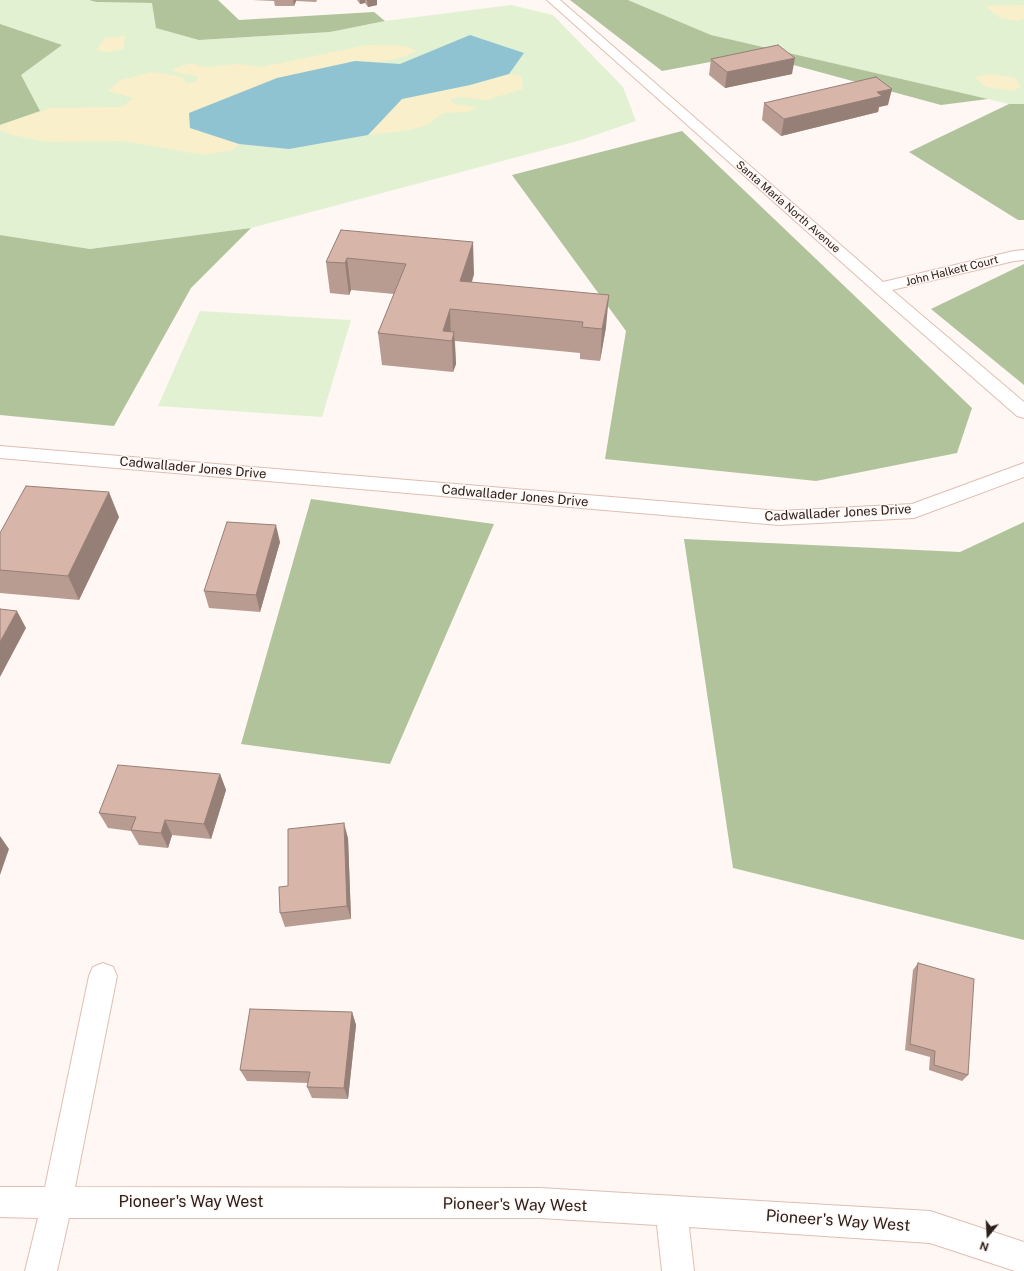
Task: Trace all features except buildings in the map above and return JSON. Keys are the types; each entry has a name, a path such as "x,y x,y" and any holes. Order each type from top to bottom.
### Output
{"street":[{"name":"Santa Maria North Avenue","path":"553,0 880,288 1024,412"},
{"name":"John Halkett Court","path":"880,288 1014,256 1024,255"},
{"name":"Cadwallader Jones Drive","path":"0,452 779,518 914,511 1024,470"},
{"path":"41,1271 57,1202 103,976"},
{"name":"Pioneer's Way West","path":"0,1202 540,1203 671,1210 930,1227 1024,1258"},
{"path":"671,1210 678,1271"}],"green space":[{"path":"0,0 89,0 96,2 152,3 199,40 330,32 385,21 511,5 553,15 623,87 636,121 581,140 251,228 90,249 0,235"},
{"path":"89,0 218,0 239,20 374,12 385,21 330,32 199,40 156,28 152,3 96,2"},
{"path":"570,0 628,0 711,35 988,99 941,105 753,54 662,71"},
{"path":"628,0 1024,0 1024,104 1009,104 711,35"},
{"path":"0,24 62,45 21,75 40,111 0,125"},
{"path":"1009,104 1024,104 1024,220 1018,220 909,152"},
{"path":"682,131 972,408 957,453 816,481 605,459 626,331 512,175"},
{"path":"251,228 191,288 114,426 0,415 0,235 90,249"},
{"path":"1024,264 1024,385 931,309"},
{"path":"200,311 351,320 322,417 158,406"},
{"path":"311,499 494,524 390,764 241,744"},
{"path":"1024,522 1024,940 733,868 684,539 960,552"}],"sand":[{"path":"1024,5 1024,19 1016,21 1000,18 985,6"},
{"path":"125,36 123,49 108,52 96,50 105,38"},
{"path":"367,45 405,46 417,51 400,58 378,62 355,61 190,128 239,144 234,150 203,155 123,141 48,142 12,135 0,130 0,125 51,108 122,107 133,98 108,91 121,80 152,72 183,77 186,83 196,82 198,77 175,72 172,69 191,63 205,67 239,64 261,67"},
{"path":"509,74 521,76 523,89 486,100 460,97 450,99 454,104 478,107 468,112 443,113 427,125 410,130 368,135 402,99 470,85"},
{"path":"990,74 1015,78 1021,87 1012,91 986,87 974,77"}],"water":[{"path":"470,35 524,53 509,74 470,85 402,99 368,135 289,149 239,144 190,128 189,113 277,78 355,61 400,64"}]}
